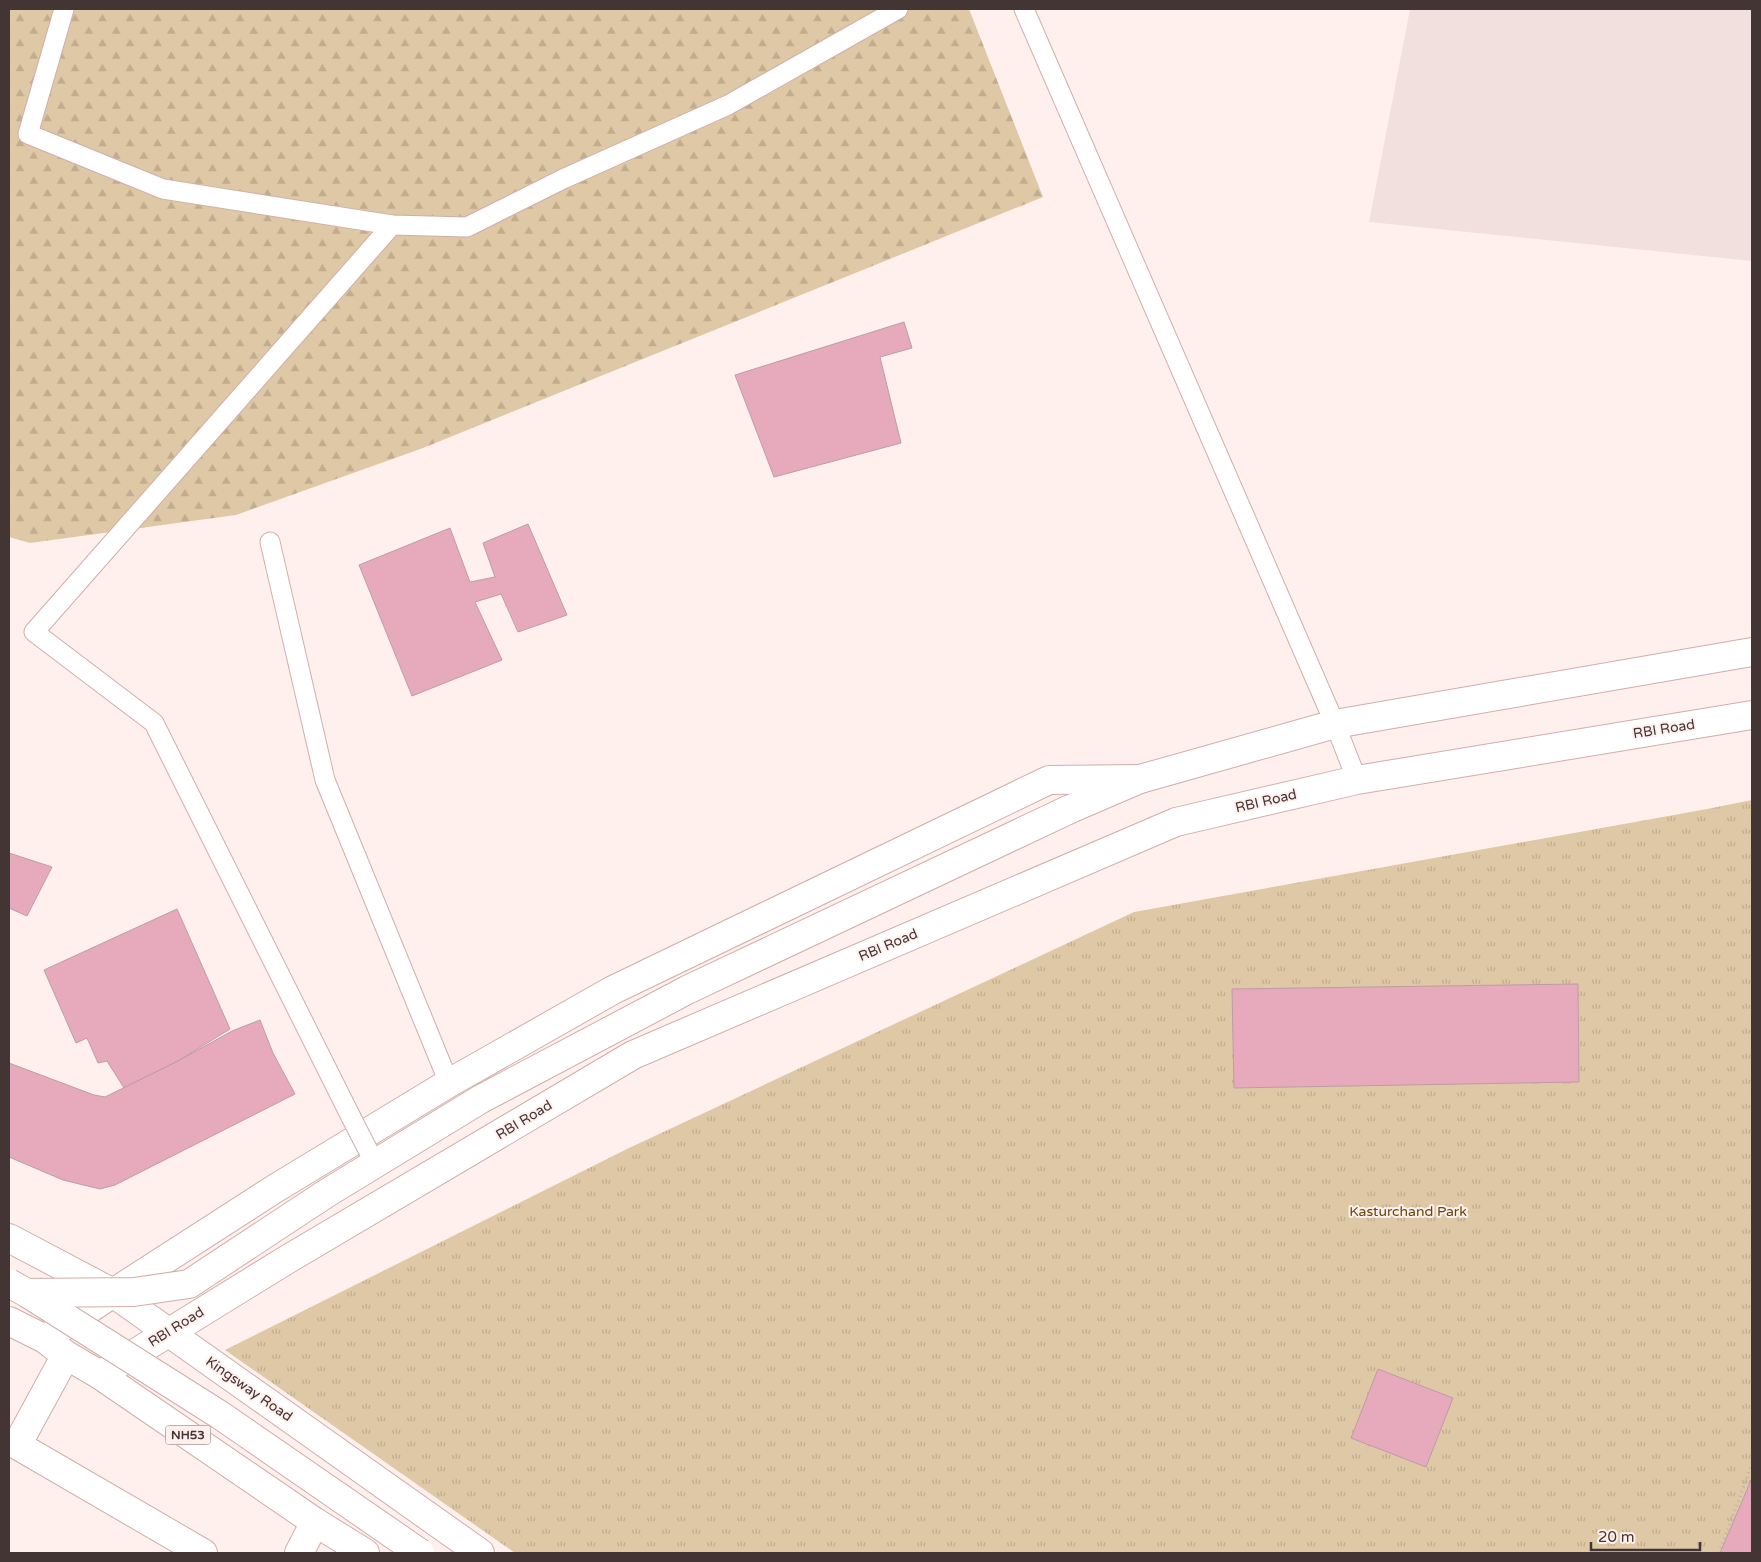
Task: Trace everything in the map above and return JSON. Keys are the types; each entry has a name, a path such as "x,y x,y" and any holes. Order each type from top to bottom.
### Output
{"main road":[{"path":"18,1288 134,1292 189,1284 373,1160 481,1099 687,990 1068,810 1140,779 1335,724 1752,652"},
{"name":"RBI Road","path":"100,1375 168,1332 633,1055 1176,822 1358,780 1752,714"},
{"path":"45,1339 276,1188 449,1083 614,990 1049,780 1140,779"},
{"name":"Kingsway Road","path":"9,1238 113,1293 480,1553"},
{"path":"18,1288 220,1415 420,1553"},
{"name":"NH53","path":"9,1321 45,1339 66,1356 100,1375 316,1522 365,1553"},
{"path":"66,1356 17,1445 203,1553"},
{"path":"299,1553 316,1522"}],"lane":[{"path":"64,9 28,134 163,189 392,225 467,227 563,179 728,105 898,9"},
{"path":"1024,9 1358,780"},
{"path":"373,1160 154,723 34,632 392,225"},
{"path":"270,542 325,780 449,1083"}],"path":[{"path":"1719,1553 1752,1464"}],"shaded area":[{"path":"1410,9 1752,9 1752,261 1369,222"}],"green space":[{"path":"9,9 969,9 1043,197 423,448 236,515 30,543 9,537"},
{"name":"Kasturchand Park","path":"1752,800 1752,1546 1749,1553 515,1553 225,1350 629,1148 1134,912"}],"building":[{"path":"904,322 912,348 880,357 901,443 774,477 735,375"},
{"path":"528,524 567,615 518,632 501,594 475,602 502,660 412,696 359,565 450,528 470,582 495,577 483,543"},
{"path":"9,853 52,867 27,916 9,908"},
{"path":"177,909 230,1029 178,1061 124,1088 107,1061 98,1063 87,1038 76,1043 44,970"},
{"path":"1578,984 1579,1082 1234,1088 1232,989"},
{"path":"260,1020 273,1053 295,1094 115,1185 100,1189 63,1180 9,1157 9,1063 94,1095 105,1097 178,1061 232,1031"},
{"path":"1378,1369 1453,1398 1426,1467 1351,1438"},
{"path":"1752,1478 1752,1553 1720,1553"}]}
